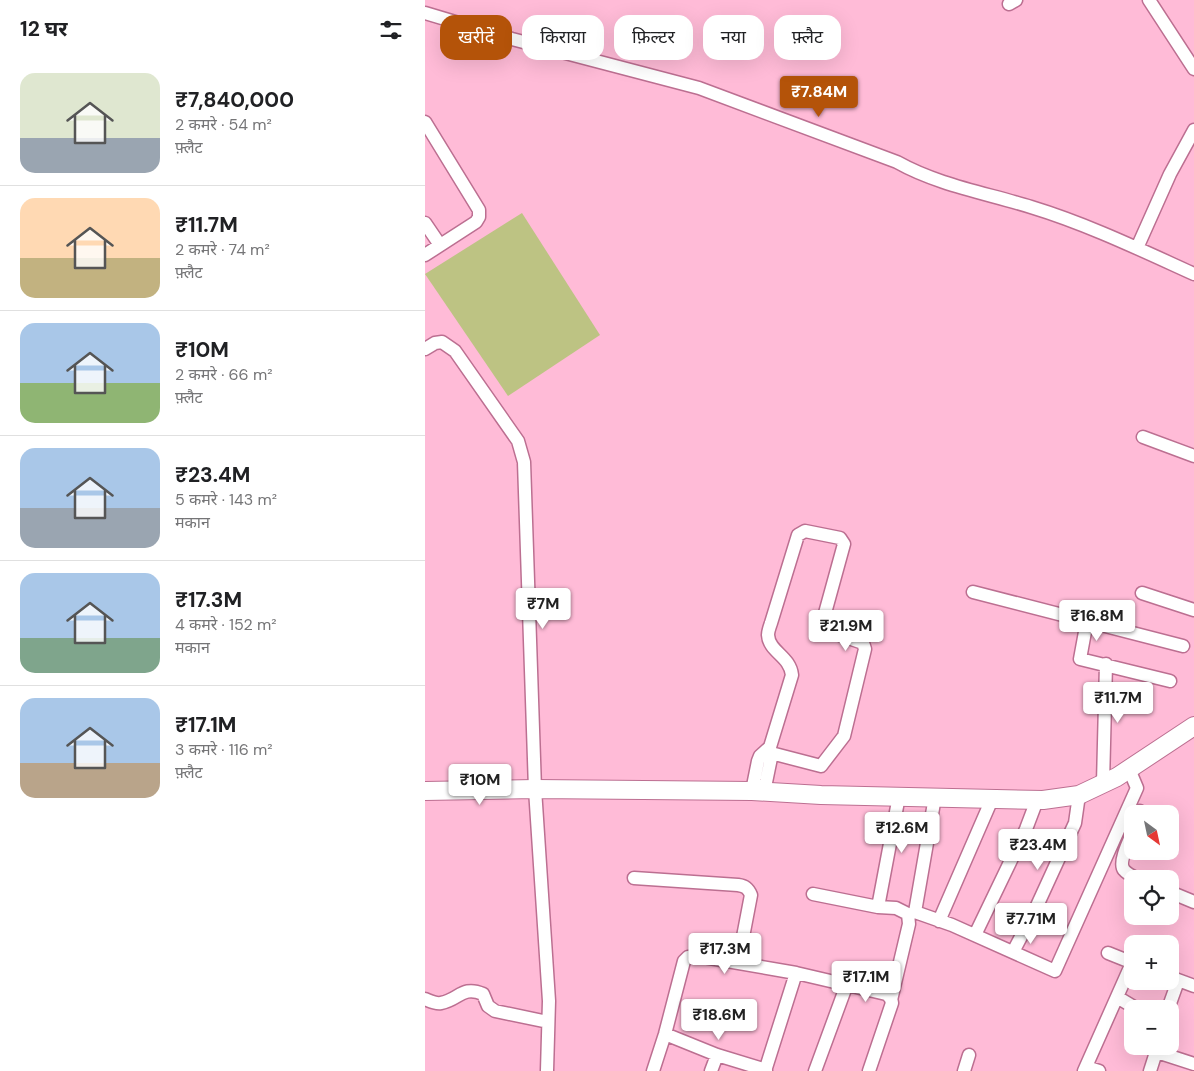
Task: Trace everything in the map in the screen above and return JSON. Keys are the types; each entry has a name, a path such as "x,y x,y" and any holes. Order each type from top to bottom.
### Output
{"street":[{"path":"1149,0 1194,68"},
{"path":"425,13 511,39 699,88 897,162 916,173 1031,207 1137,248 1194,274"},
{"path":"425,122 479,210 479,217 476,222 425,255"},
{"path":"1137,248 1170,174 1194,130"},
{"path":"425,223 440,246"},
{"path":"425,350 435,343 442,342 455,351 518,442 524,462 535,789 549,1001 547,1071"},
{"path":"1143,438 1194,456"},
{"path":"758,792 757,761 760,756 770,750 792,675 791,667 771,646 768,635 797,536 805,531 840,538 844,544 822,624 825,630 863,644 865,649 844,736 821,766 770,750"},
{"path":"973,592 1183,646"},
{"path":"1142,593 1194,610"},
{"path":"1087,621 1080,658 1169,681"},
{"path":"1103,783 1106,664"},
{"path":"427,794 535,789 758,792 1037,800 1079,795 1129,769 1194,726"},
{"path":"935,797 915,912 975,935 1055,971 1137,788 1129,769"},
{"path":"1013,952 1036,908 1075,823 1079,795"},
{"path":"878,907 899,796"},
{"path":"939,921 992,798"},
{"path":"975,935 1026,829 1037,800"},
{"path":"1124,855 1122,865 1124,870"},
{"path":"633,878 738,885 749,890 751,895 738,963"},
{"path":"813,894 878,907 897,908 909,914 909,924 891,1000 892,1003 869,1071"},
{"path":"1179,896 1194,902"},
{"path":"1108,953 1124,960"},
{"path":"653,1071 665,1034 684,961 688,957 698,956 796,973 886,994 891,1000"},
{"path":"665,1034 717,1055 765,1071 796,973"},
{"path":"1099,1071 1085,1069 1124,981"},
{"path":"1179,981 1194,986"},
{"path":"815,1071 847,984"},
{"path":"425,998 435,1003 441,1003 465,991 475,990 483,994 488,1006 495,1011 548,1022"},
{"path":"1117,996 1124,1001"},
{"path":"711,1071 717,1055"},
{"path":"964,1071 969,1055"},
{"path":"1150,1071 1155,1055"},
{"path":"1172,1055 1194,1064"}],"green space":[{"path":"522,213 600,335 508,396 425,274"}]}
